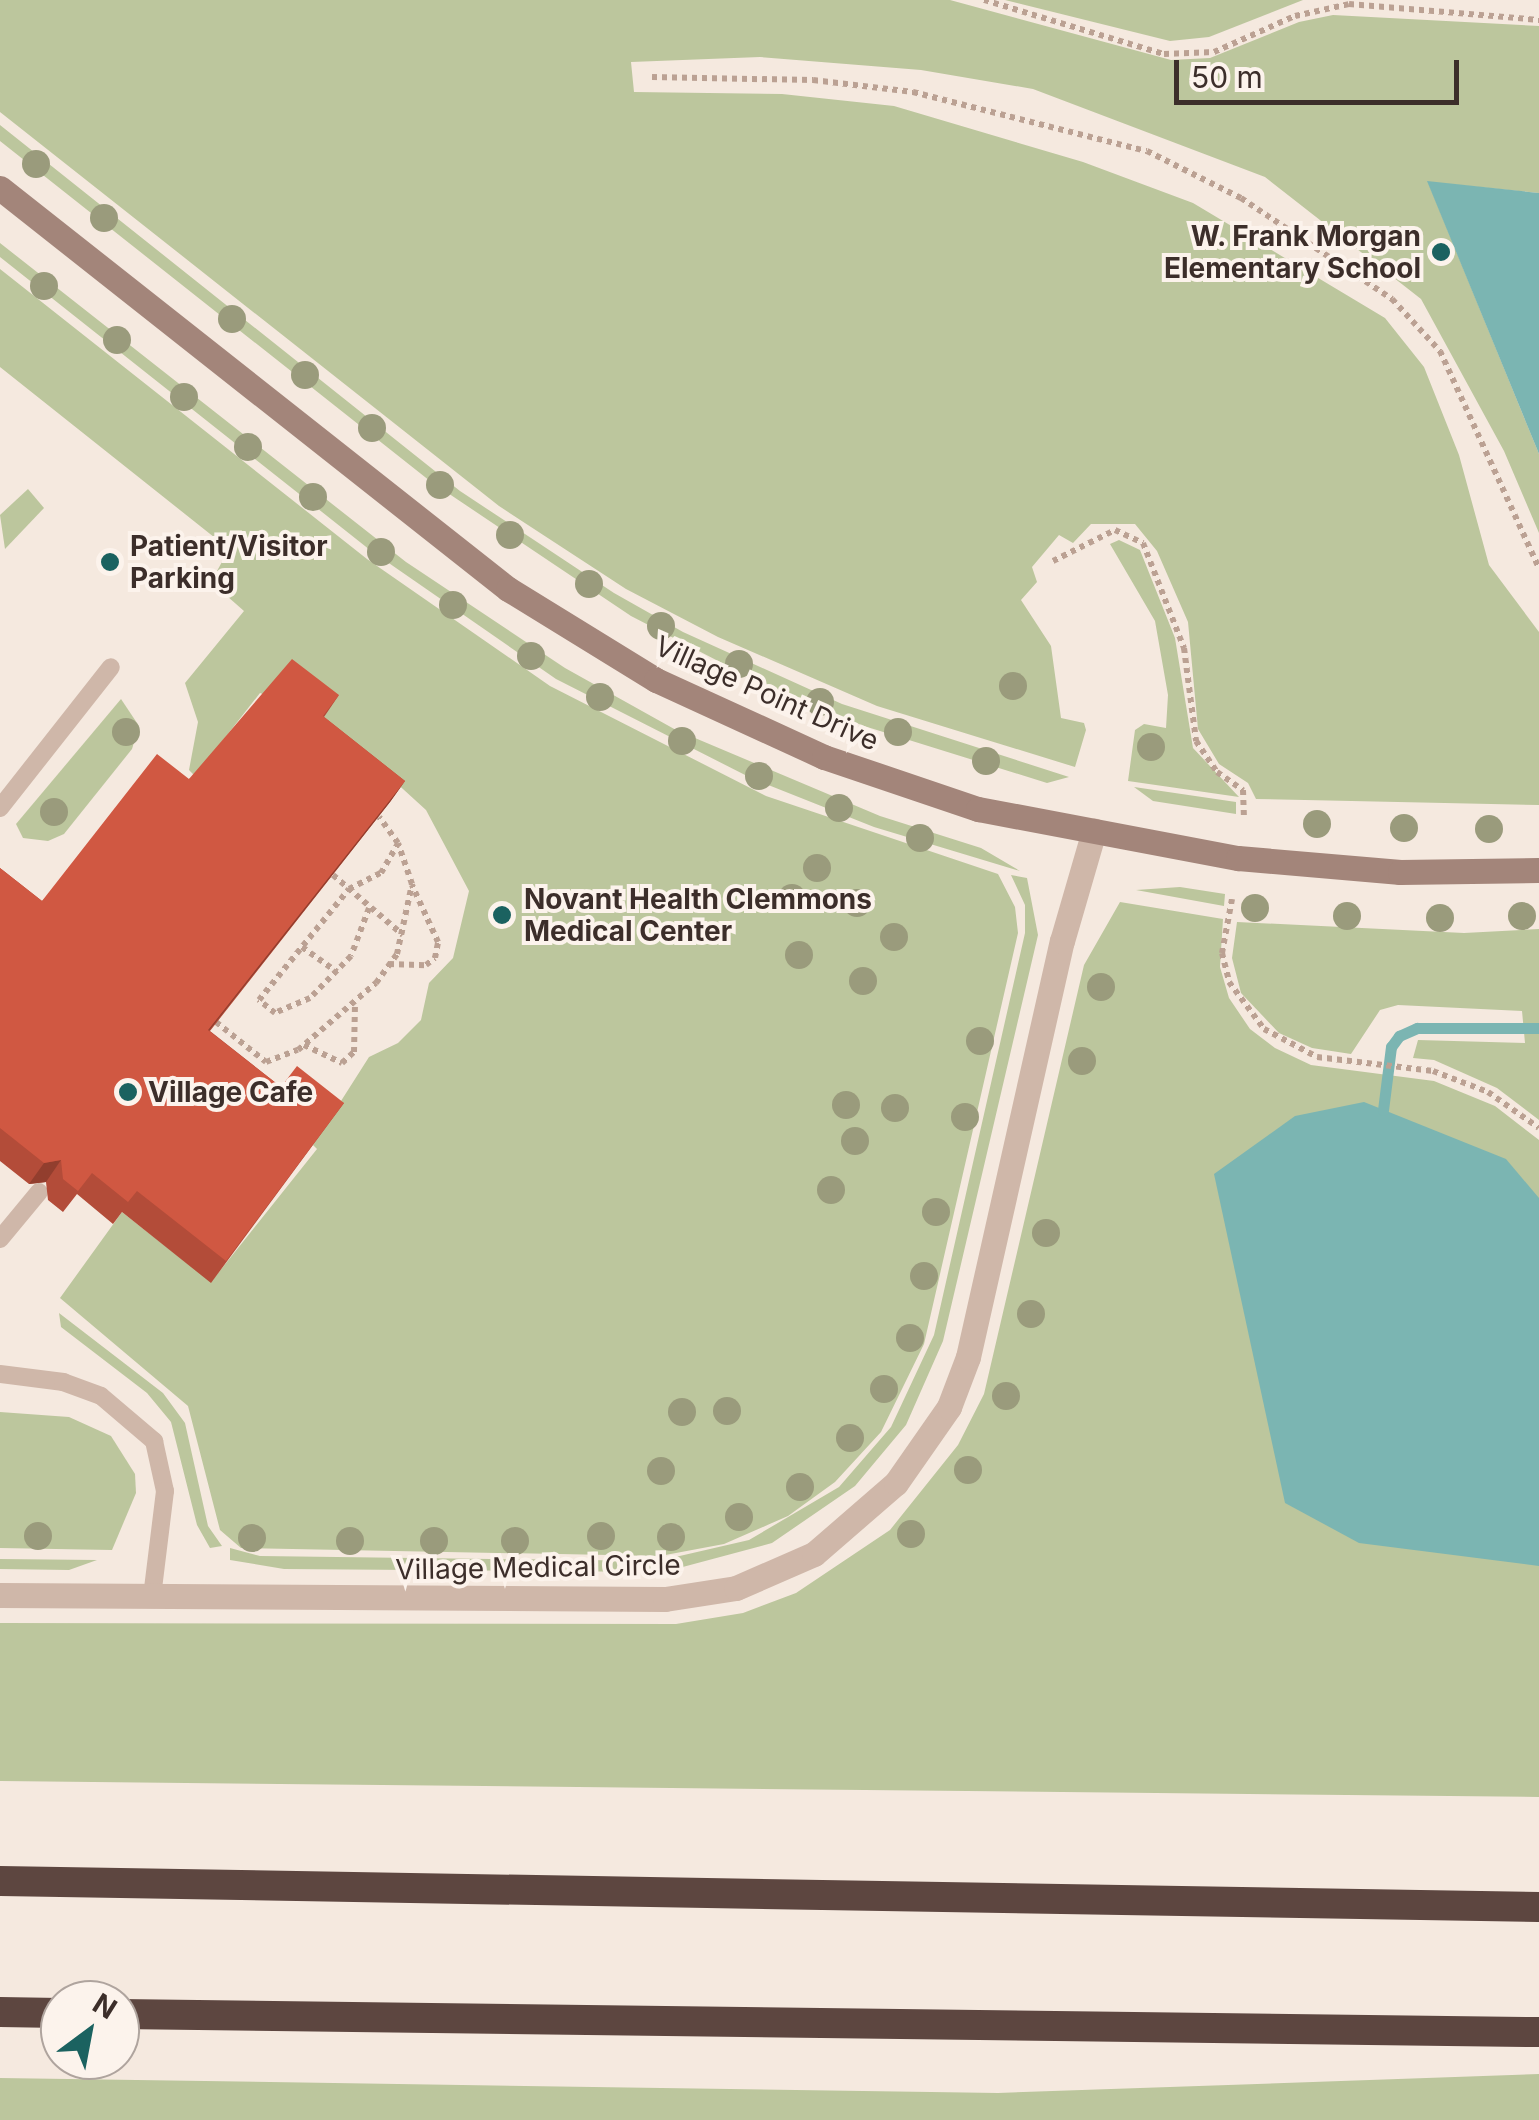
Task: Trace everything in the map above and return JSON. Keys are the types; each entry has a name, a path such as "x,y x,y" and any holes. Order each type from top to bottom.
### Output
{"highway":[{"path":"0,1880 1539,1907"},
{"path":"0,2012 40,2013"},
{"path":"140,2014 1539,2032"}],"street":[{"name":"Village Point Drive","path":"0,188 508,589 656,680 824,757 978,808 1272,863 1400,872 1539,870"},
{"name":"Village Medical Circle","path":"0,1596 665,1599 736,1588 776,1573 856,1522 920,1454 949,1407 968,1356 1062,940 1094,831"}],"lane":[{"path":"0,808 111,668"},
{"path":"0,1240 39,1192"},
{"path":"0,1374 63,1382 101,1396 154,1442 165,1491 152,1597"}],"path":[{"path":"984,0 1164,54 1214,52 1295,16 1350,4 1539,20"},
{"path":"652,78 812,80 913,92 1147,151 1241,198 1392,298 1440,351 1539,568"},
{"path":"1053,562 1115,530 1143,543 1182,637 1196,741 1218,772 1243,790 1244,818"},
{"path":"379,817 398,843 438,942 436,958 426,965 389,964"},
{"path":"370,908 351,956 310,998 275,1013 259,1000 349,889 381,873 398,843"},
{"path":"333,875 403,935"},
{"path":"266,1062 304,1045 354,1003 389,964 403,935 412,884"},
{"path":"1232,899 1222,953 1243,1009 1294,1047 1344,1061 1434,1071 1488,1092 1539,1128"},
{"path":"302,947 337,972"},
{"path":"304,1045 342,1062 354,1052 354,1003"},
{"path":"216,1022 266,1062"},
{"path":"263,1074 266,1062"}],"green space":[{"path":"0,0 950,0 1171,60 1210,58 1299,22 1333,15 1539,26 1539,193 1428,182 1539,454 1539,533 1504,451 1421,299 1265,177 1033,89 921,70 760,57 631,62 634,92 782,94 894,106 1083,162 1193,203 1385,318 1424,367 1459,455 1489,565 1539,632 1539,805 1256,799 1248,783 1219,764 1198,729 1188,622 1157,551 1135,524 1091,524 1073,543 1059,535 1032,567 1037,582 1021,600 1051,646 1061,718 1084,723 1086,730 1075,767 877,706 718,637 626,589 499,506 0,112"},
{"path":"1005,0 1303,0 1209,37 1170,41"},
{"path":"0,125 460,491 614,593 683,632 842,704 1069,777 1047,783 864,726 778,692 631,616 430,481 0,141"},
{"path":"0,243 406,562 565,668 676,730 880,816 981,848 1020,871 874,827 751,778 556,679 370,550 0,257"},
{"name":"Novant Health Clemmons Medical Center","path":"0,269 367,559 550,686 766,796 998,874 1015,907 1018,933 924,1344 881,1432 835,1482 788,1516 724,1544 660,1556 241,1548 220,1530 188,1406 60,1298 122,1212 211,1282 317,1149 313,1145 369,1057 398,1043 421,1020 429,983 453,958 469,891 426,810 324,717 260,693 195,776 189,770 198,722 185,683 244,611 211,582 229,549 0,367"},
{"path":"28,489 44,508 5,549 0,515"},
{"path":"1119,540 1140,550 1175,638 1193,748 1239,797 1128,781 1135,730 1144,724 1166,728 1168,695 1155,621 1110,544"},
{"path":"121,699 139,726 132,749 64,834 48,841 23,838 16,824"},
{"path":"1134,787 1236,802 1236,814 1153,801"},
{"path":"1011,875 1027,878 1038,935 943,1341 906,1425 855,1486 772,1543 664,1572 284,1569 230,1560 230,1548 260,1556 658,1561 749,1540 839,1487 891,1427 934,1335 1025,933 1025,905"},
{"path":"1180,887 1225,894 1224,906 1136,890"},
{"path":"1120,902 1223,919 1220,967 1229,998 1250,1029 1275,1048 1311,1065 1434,1081 1495,1106 1539,1140 1539,1797 0,1781 0,1623 676,1624 743,1613 796,1593 890,1530 958,1445 984,1394 1084,965"},
{"path":"1237,922 1464,933 1539,929 1539,1120 1497,1088 1434,1060 1413,1058 1418,1040 1525,1043 1522,1011 1398,1005 1380,1010 1351,1054 1312,1048 1279,1033 1241,993 1232,958"},
{"path":"59,1313 163,1393 185,1423 208,1526 222,1546 210,1548 197,1525 171,1422 147,1393 61,1327"},
{"path":"0,1412 69,1417 111,1436 135,1474 136,1493 112,1550 0,1548"},
{"path":"0,1559 97,1560 69,1570 0,1569"},
{"path":"1539,2074 1539,2120 0,2120 0,2078 998,2093"}],"water":[{"path":"1427,181 1539,193 1539,454"},
{"path":"1364,1102 1506,1159 1539,1198 1539,1566 1359,1543 1285,1503 1214,1174 1295,1116"}],"building":[{"path":"292,659 339,695 323,716 405,781 208,1030 281,1087 297,1066 344,1103 226,1261 137,1191 128,1202 92,1173 78,1191 63,1179 61,1160 44,1163 0,1128 0,868 42,901 157,754 189,779"}],"waterway":[{"path":"1383,1110 1391,1047 1399,1036 1417,1028 1539,1028"}],"place":[{"name":"W. Frank Morgan Elementary School","path":"1441,252"},
{"name":"Patient/Visitor Parking","path":"110,562"},
{"name":"Novant Health Clemmons Medical Center","path":"502,915"},
{"name":"Village Cafe","path":"128,1092"}]}
